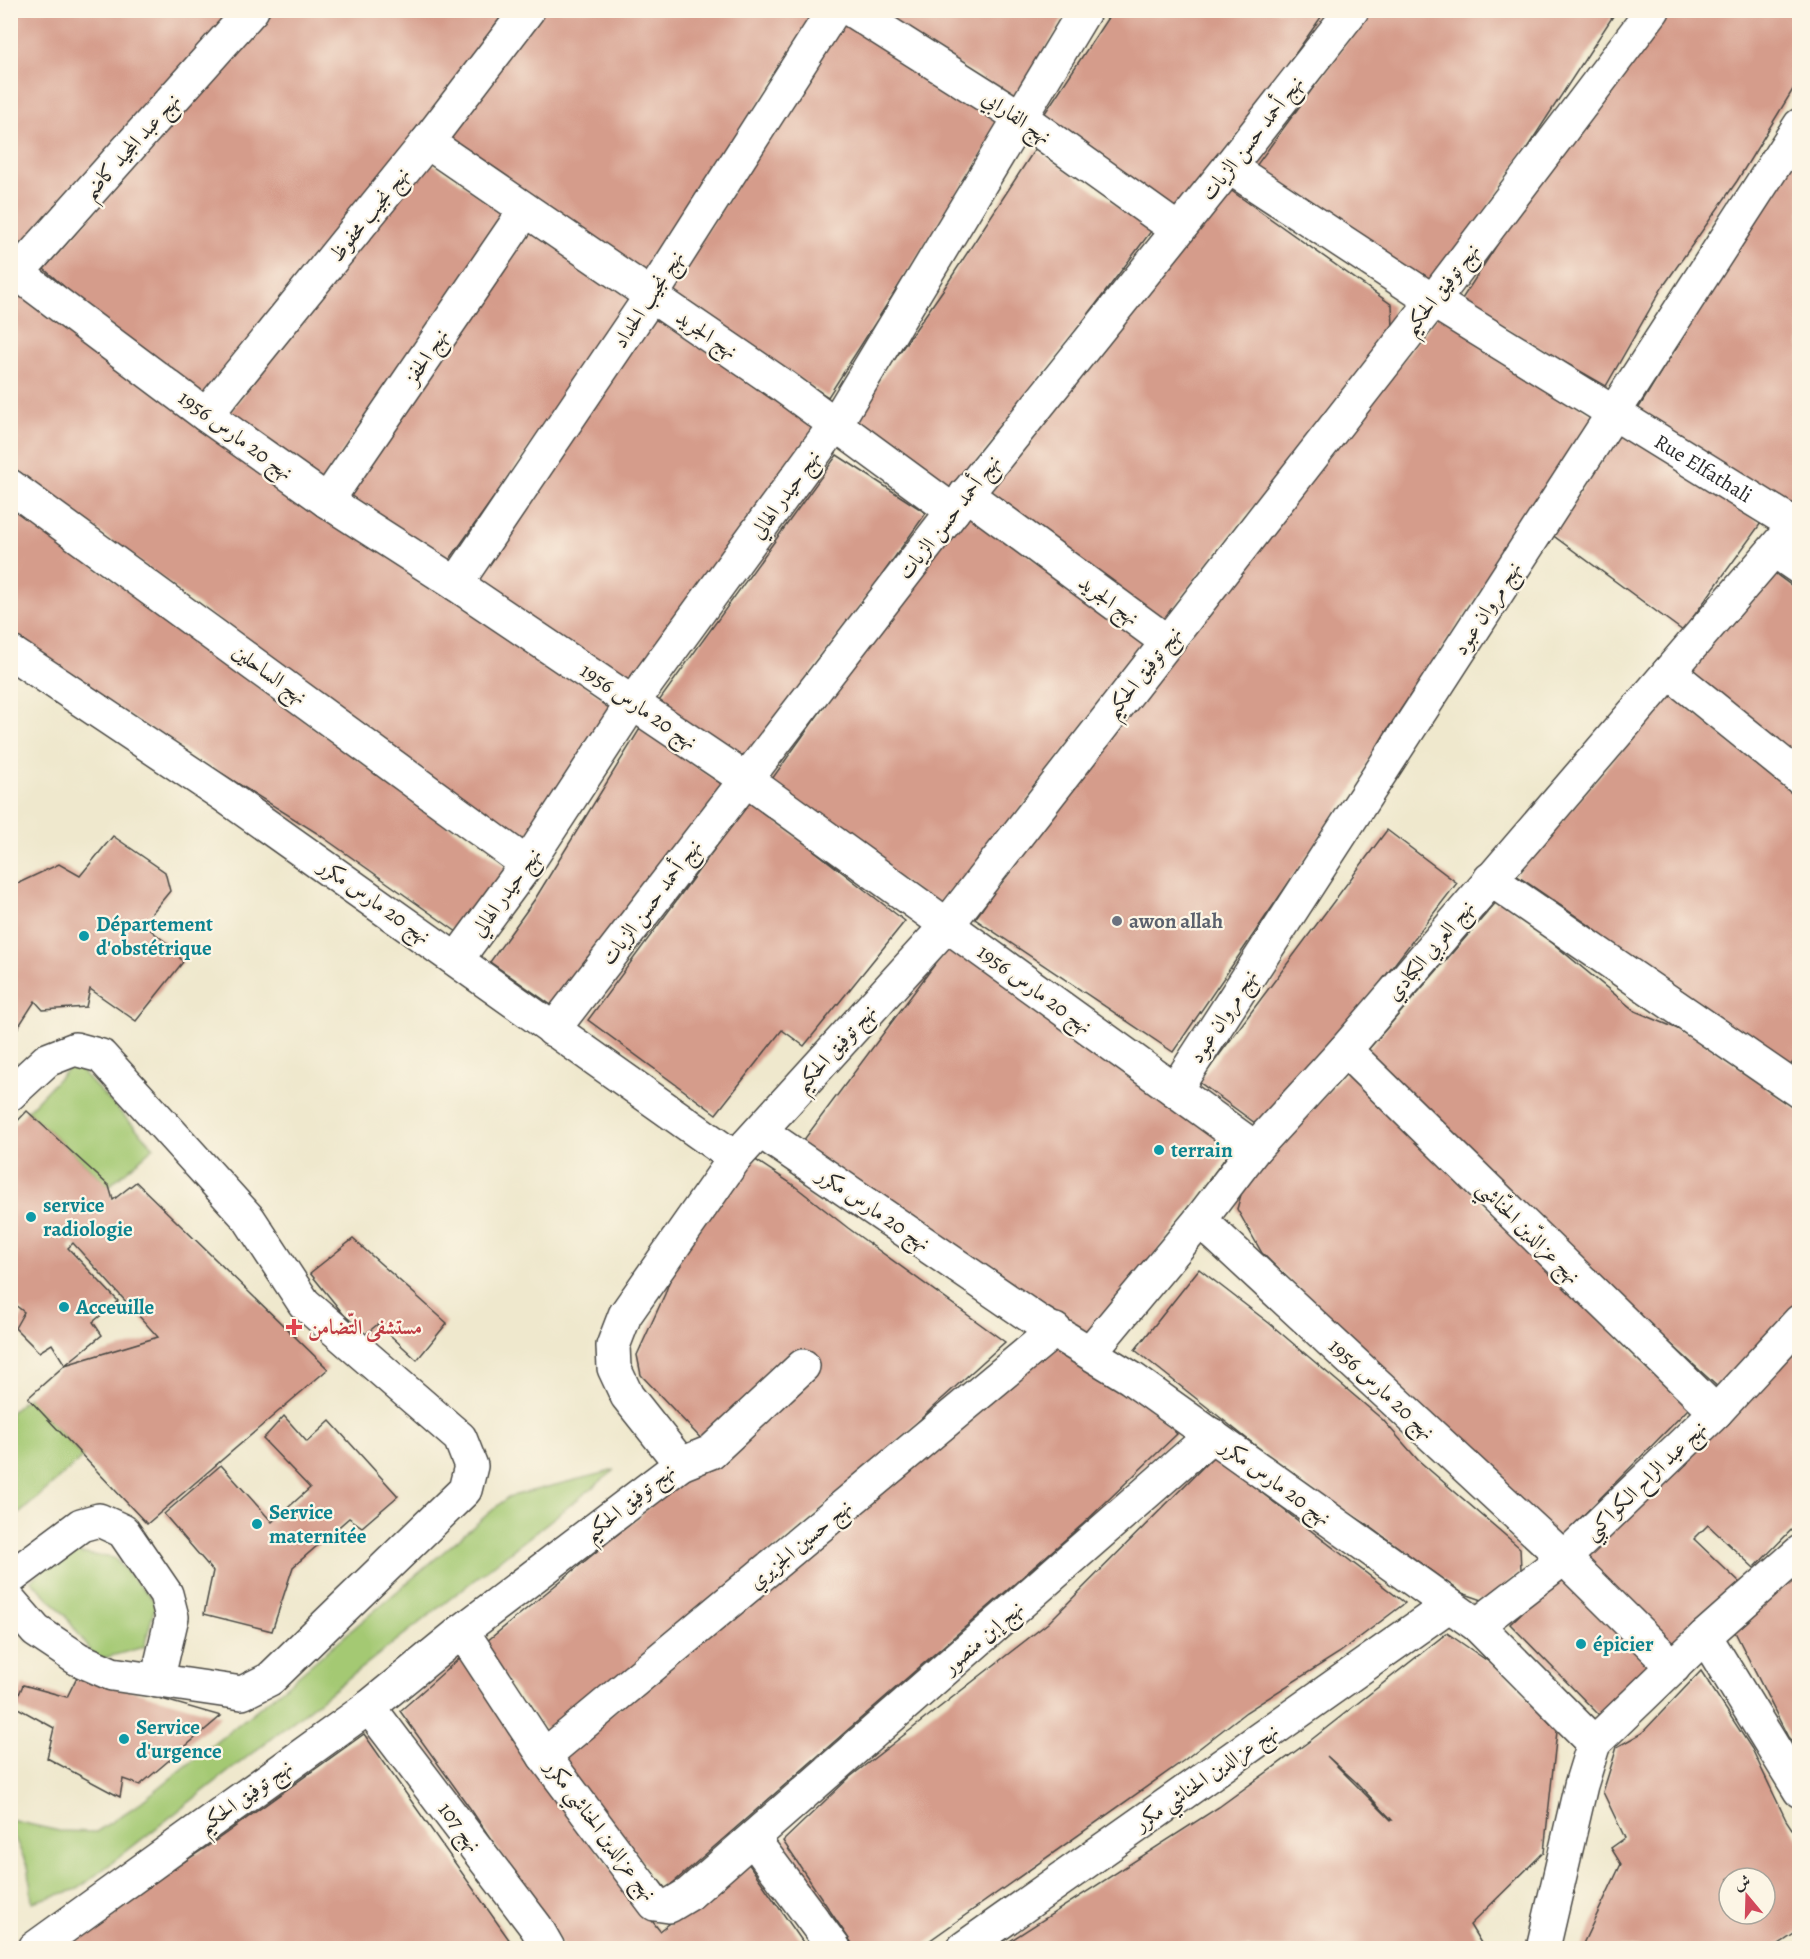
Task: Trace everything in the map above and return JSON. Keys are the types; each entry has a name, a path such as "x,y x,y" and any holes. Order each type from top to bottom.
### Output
{"street":[{"name":"نهج عبد المجيد كاضم","path":"14,277 252,10"},
{"name":"نهج نجيب محفوظ","path":"206,415 427,142 528,10"},
{"name":"نهج نجيب الحداد","path":"456,584 651,296 834,10"},
{"name":"نهج الفارابي","path":"851,10 1020,117 1178,230"},
{"name":"نهج حيدر الهالي","path":"457,959 527,864 633,702 835,425 1085,10"},
{"name":"نهج أحمد حسن الزيات","path":"553,1030 960,502 1352,10"},
{"name":"نهج توفيق الحكيم","path":"35,1948 369,1707 462,1631 681,1464 627,1396 614,1368 613,1346 625,1315 735,1158 947,925 1433,301 1653,10"},
{"name":"نهج مروان عبود","path":"1175,1090 1800,125"},
{"name":"نهج الجريد","path":"427,142 783,386 835,425 960,502 1166,641"},
{"name":"Rue Elfathali","path":"1229,167 1433,301 1798,522"},
{"name":"نهج الحفز","path":"327,501 525,211"},
{"name":"نهج 20 مارس 1956","path":"14,277 327,501 456,584 745,778 1255,1148"},
{"name":"نهج الساحلين","path":"10,486 527,864"},
{"path":"1787,560 1798,522"},
{"name":"نهج العربي الكبادي","path":"1091,1352 1200,1220 1255,1148 1345,1050 1669,672 1787,560"},
{"name":"نهج 20 مارس مكرر","path":"12,655 225,796 735,1158"},
{"path":"1669,672 1800,778"},
{"path":"1490,879 1796,1084"},
{"path":"10,1094 47,1060 75,1049 101,1056 249,1218 304,1304 460,1438 471,1466 465,1490 270,1679 242,1694 112,1674 78,1659 36,1631 10,1601"},
{"name":"نهج عزالدّين الحنّاشي","path":"1345,1050 1716,1412"},
{"name":"نهج 20 مارس مكرر","path":"760,1131 1212,1435 1477,1625 1594,1743"},
{"name":"نهج 20 مارس 1956","path":"1200,1220 1563,1558 1674,1667"},
{"name":"نهج عبد الراح الكواكبي","path":"1477,1625 1563,1558 1716,1412 1800,1321"},
{"name":"نهج حسين الجزيري","path":"544,1756 1054,1330"},
{"path":"681,1464 711,1452 803,1366"},
{"name":"نهج إبن منصور","path":"753,1839 1212,1435"},
{"path":"10,1578 81,1525 99,1520 123,1531 166,1594 172,1617 157,1681"},
{"path":"1543,1948 1581,1785 1594,1743 1705,1636 1800,1552"},
{"name":"نهج عزالدين الحناشي مكرر","path":"963,1948 1448,1606"},
{"name":"نهج عزالدين الحناشي مكرر","path":"462,1631 544,1756 655,1904 662,1907 678,1902 753,1839"},
{"path":"1705,1636 1800,1791"},
{"name":"نهج 107","path":"369,1707 536,1927 548,1948"},
{"path":"753,1839 834,1948"}],"green space":[{"path":"73,1063 154,1147 109,1186 27,1111"},
{"path":"28,1397 83,1457 11,1521 10,1413"},
{"path":"615,1470 78,1889 32,1902 29,1870 11,1829 10,1820 59,1831 96,1832 136,1806 280,1691 508,1497"},
{"path":"63,1551 114,1558 156,1603 144,1647 97,1660 64,1614 31,1580"}],"building":[{"path":"10,10 242,10 10,266"},
{"path":"272,10 506,10 438,107 199,404 44,269"},
{"path":"536,10 821,10 646,274 440,136"},
{"path":"863,10 1068,10 1017,98"},
{"path":"1113,10 1326,10 1179,220 1037,125"},
{"path":"1370,10 1617,10 1468,238 1431,289 1253,170"},
{"path":"1667,10 1800,10 1800,78 1737,181 1662,288 1606,386 1460,302 1524,203"},
{"path":"844,16 1005,119 828,397 667,294"},
{"path":"1800,144 1800,494 1786,516 1632,419"},
{"path":"1035,149 1152,230 948,500 846,429 943,290"},
{"path":"422,157 507,214 319,486 226,418"},
{"path":"1226,187 1392,305 1393,327 1275,487 1245,515 1159,626 989,492"},
{"path":"531,228 634,300 445,566 344,497"},
{"path":"26,286 617,708 522,846 10,465 10,305"},
{"path":"653,312 816,427 628,689 467,579"},
{"path":"1440,312 1599,419 1470,606 1385,733 1352,790 1173,1052 975,919 1066,792"},
{"path":"1625,427 1761,523 1683,631 1551,534"},
{"path":"837,455 926,513 743,771 654,708"},
{"path":"10,504 509,870 464,937 317,833 114,706 10,636"},
{"path":"966,508 1146,643 944,911 767,786"},
{"path":"1765,566 1800,592 1800,761 1683,673"},
{"path":"1670,693 1800,797 1800,1054 1781,1076 1589,925 1516,875"},
{"path":"641,727 724,786 564,1014 490,962 535,899"},
{"path":"750,801 905,921 804,1046 782,1030 716,1114 588,1020"},
{"path":"1387,830 1457,883 1266,1131 1199,1082"},
{"name":"Département d'obstétrique","path":"113,836 165,872 170,891 143,924 173,948 183,962 136,1021 90,989 86,1007 43,1010 35,1001 10,1040 10,887 59,864 80,876"},
{"path":"1499,899 1635,1011 1697,1037 1800,1112 1800,1302 1719,1388 1360,1059"},
{"path":"956,936 1234,1146 1094,1338 800,1145"},
{"path":"1349,1070 1689,1408 1556,1543 1262,1253 1237,1209 1245,1180"},
{"path":"27,1111 109,1186 113,1200 136,1182 328,1369 147,1524 28,1398 65,1365 52,1344 39,1352 15,1328 24,1312 10,1301 10,1129","holes":["73,1243 158,1337 65,1365 102,1335 93,1322 118,1301 68,1248"]},
{"path":"751,1157 792,1184 848,1228 1005,1342 933,1407 893,1447 553,1739 481,1646 640,1516 708,1446 641,1375 637,1355 665,1294 678,1256"},
{"path":"353,1239 447,1323 417,1360 378,1324 362,1337 310,1273"},
{"path":"1199,1269 1269,1323 1383,1420 1418,1460 1520,1548 1521,1570 1488,1602 1462,1593 1366,1524 1318,1495 1135,1350"},
{"path":"1800,1332 1800,1521 1754,1568 1708,1525 1694,1539 1743,1586 1676,1653 1581,1559"},
{"path":"1056,1342 1120,1376 1177,1434 1083,1524 666,1889 557,1759"},
{"name":"Service maternitée","path":"284,1416 307,1442 330,1421 398,1496 362,1527 349,1518 293,1567 272,1631 204,1614 213,1571 164,1514 221,1465 272,1522 310,1488 263,1439"},
{"path":"1214,1456 1405,1603 1339,1653 1246,1712 1183,1761 919,1948 855,1948 783,1841 850,1777 1048,1623"},
{"path":"1800,1569 1800,1751 1788,1737 1732,1626"},
{"name":"épicier","path":"1562,1574 1651,1665 1599,1715 1510,1624"},
{"path":"1447,1633 1505,1673 1557,1731 1544,1852 1470,1925 1484,1948 999,1948 1219,1807 1311,1740","holes":["1327,1756 1356,1782 1392,1820"]},
{"path":"461,1657 601,1856 660,1931 748,1863 807,1948 564,1948 472,1811 400,1711"},
{"path":"1701,1671 1752,1749 1786,1820 1800,1841 1800,1930 1773,1948 1581,1948 1621,1864 1611,1848 1625,1838 1603,1792 1617,1747 1642,1733"},
{"name":"Service d'urgence","path":"78,1675 221,1716 140,1785 123,1779 120,1797 47,1758 54,1728 14,1706 23,1685 67,1697"},
{"path":"364,1734 515,1948 61,1948 211,1844"}],"place":[{"name":"awon allah","path":"1117,921"},
{"name":"Département d'obstétrique","path":"84,936"},
{"name":"terrain","path":"1159,1150"},
{"name":"service radiologie","path":"31,1217"},
{"name":"Acceuille","path":"64,1307"},
{"name":"مستشفى التّضامن","path":"294,1327"},
{"name":"Service maternitée","path":"257,1524"},
{"name":"épicier","path":"1581,1644"},
{"name":"Service d'urgence","path":"124,1739"}]}
